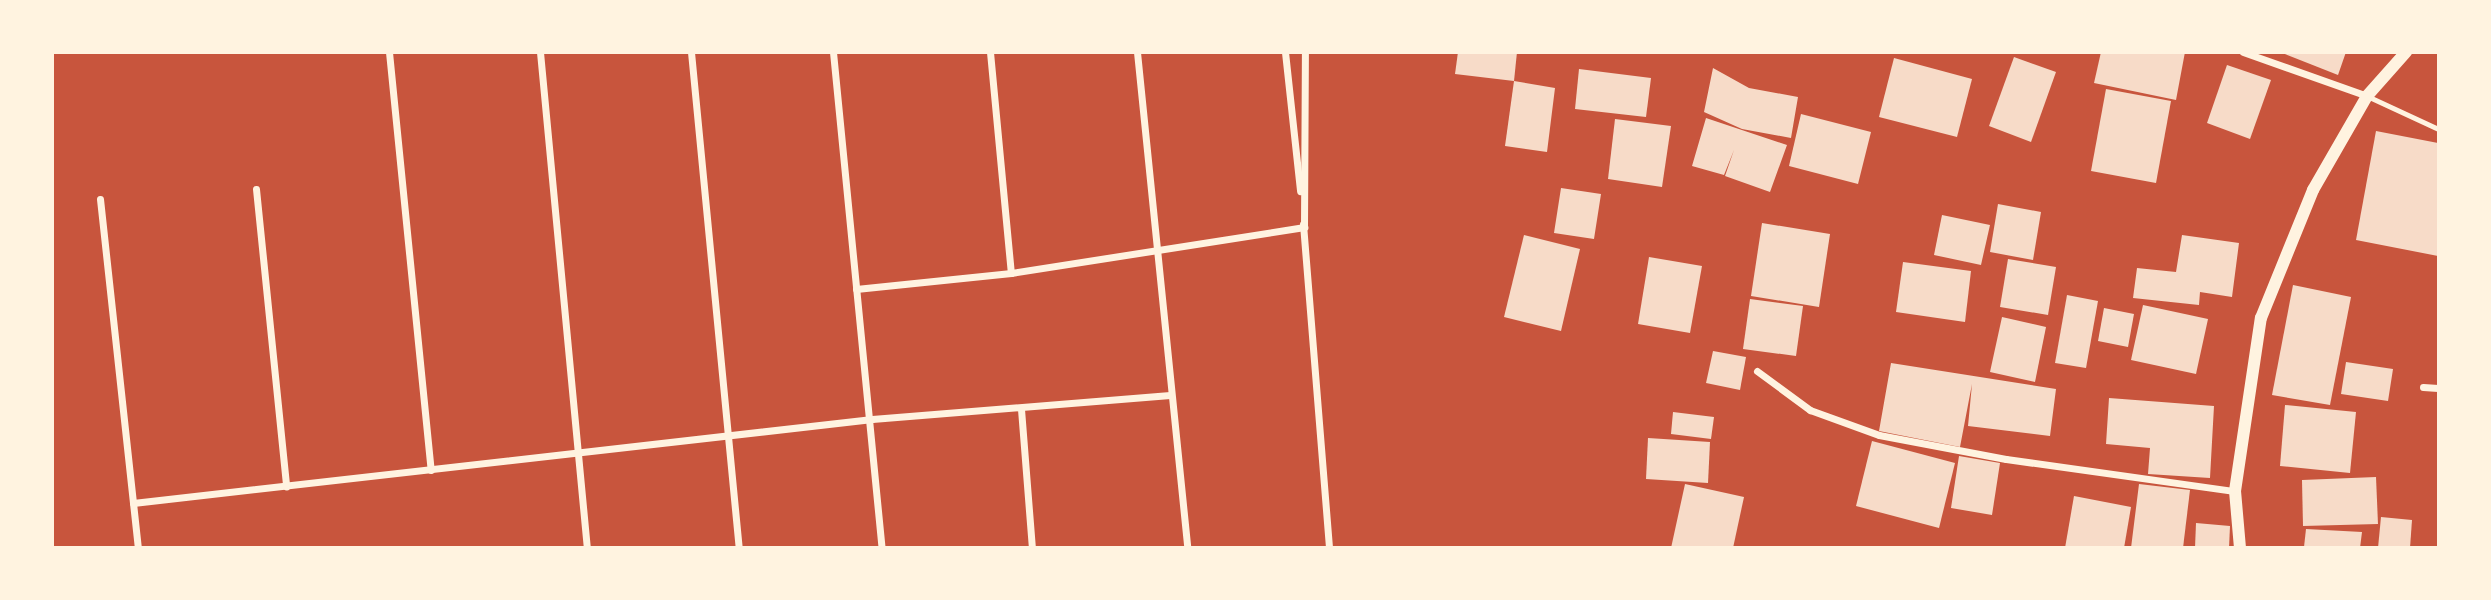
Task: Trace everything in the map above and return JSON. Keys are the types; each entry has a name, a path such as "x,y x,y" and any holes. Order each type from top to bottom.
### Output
{"street":[{"path":"389,52 431,470"},
{"path":"540,52 587,548"},
{"path":"691,52 730,435 738,548"},
{"path":"833,52 856,289 872,419 882,548"},
{"path":"990,52 1011,272"},
{"path":"1137,52 1154,253 1187,548"},
{"path":"1286,52 1304,227 1329,548"},
{"path":"1304,227 1306,52"},
{"path":"2243,52 2367,96"},
{"path":"2240,548 2235,491 2261,318 2312,190 2367,96 2406,52"},
{"path":"256,189 286,485"},
{"path":"100,199 138,548"},
{"path":"856,289 1154,253 1304,227"},
{"path":"1756,371 1810,410 1879,435 2007,459 2235,491"},
{"path":"2423,387 2438,388"},
{"path":"133,503 872,419 1170,395"},
{"path":"1021,409 1032,548"}],"lane":[{"path":"2367,96 2438,129"}],"building":[{"path":"1458,52 1517,52 1514,81 1455,74"},
{"path":"2101,52 2185,52 2176,100 2094,83"},
{"path":"2280,52 2346,52 2338,75"},
{"path":"2014,57 2056,72 2031,142 1989,126"},
{"path":"1894,58 1972,79 1957,137 1879,117"},
{"path":"2227,65 2271,80 2250,139 2207,123"},
{"path":"1713,68 1749,88 1798,97 1791,138 1742,129 1704,112"},
{"path":"1579,69 1651,78 1646,117 1575,109"},
{"path":"1514,81 1555,88 1547,152 1505,146"},
{"path":"2106,89 2171,101 2156,183 2091,171"},
{"path":"1801,114 1871,132 1858,184 1789,166"},
{"path":"1706,118 1787,145 1770,192 1725,176 1734,150 1724,175 1692,166"},
{"path":"1615,119 1671,126 1662,187 1608,179"},
{"path":"2376,131 2438,143 2438,256 2356,240"},
{"path":"1561,188 1601,194 1594,239 1554,233"},
{"path":"1998,204 2041,212 2033,260 1990,252"},
{"path":"1942,215 1990,225 1981,265 1934,255"},
{"path":"1762,223 1830,234 1819,307 1751,296"},
{"path":"1524,235 1580,249 1561,331 1504,317"},
{"path":"2182,235 2239,243 2232,297 2200,292 2199,305 2133,298 2137,268 2176,272"},
{"path":"1649,257 1702,266 1690,333 1638,324"},
{"path":"2008,259 2056,267 2048,315 2000,307"},
{"path":"1903,262 1971,271 1965,322 1896,312"},
{"path":"2293,285 2351,297 2330,405 2272,395"},
{"path":"2067,295 2098,301 2086,368 2055,363"},
{"path":"1750,299 1803,306 1796,356 1743,349"},
{"path":"2143,305 2208,319 2196,374 2131,360"},
{"path":"2104,308 2134,314 2128,347 2098,341"},
{"path":"2002,317 2046,327 2035,382 1990,372"},
{"path":"1713,351 1746,357 1740,390 1706,383"},
{"path":"2346,362 2393,369 2388,401 2341,394"},
{"path":"1891,363 2056,389 2050,436 1968,426 1972,384 1960,447 1879,431"},
{"path":"2109,398 2214,406 2210,478 2148,474 2150,448 2106,444"},
{"path":"2285,405 2356,412 2350,473 2280,466"},
{"path":"1673,412 1714,417 1711,439 1671,434"},
{"path":"1648,438 1710,442 1708,483 1646,479"},
{"path":"1872,441 1955,463 1939,528 1856,506"},
{"path":"1959,456 2000,463 1992,515 1951,508"},
{"path":"2376,477 2378,524 2303,526 2302,480"},
{"path":"1685,484 1744,497 1733,548 1671,548"},
{"path":"2139,484 2190,490 2183,548 2131,548"},
{"path":"2074,496 2131,507 2124,548 2065,548"},
{"path":"2381,517 2412,520 2410,548 2378,548"},
{"path":"2196,523 2230,526 2229,548 2195,548"},
{"path":"2306,529 2362,532 2360,548 2304,547"}]}
